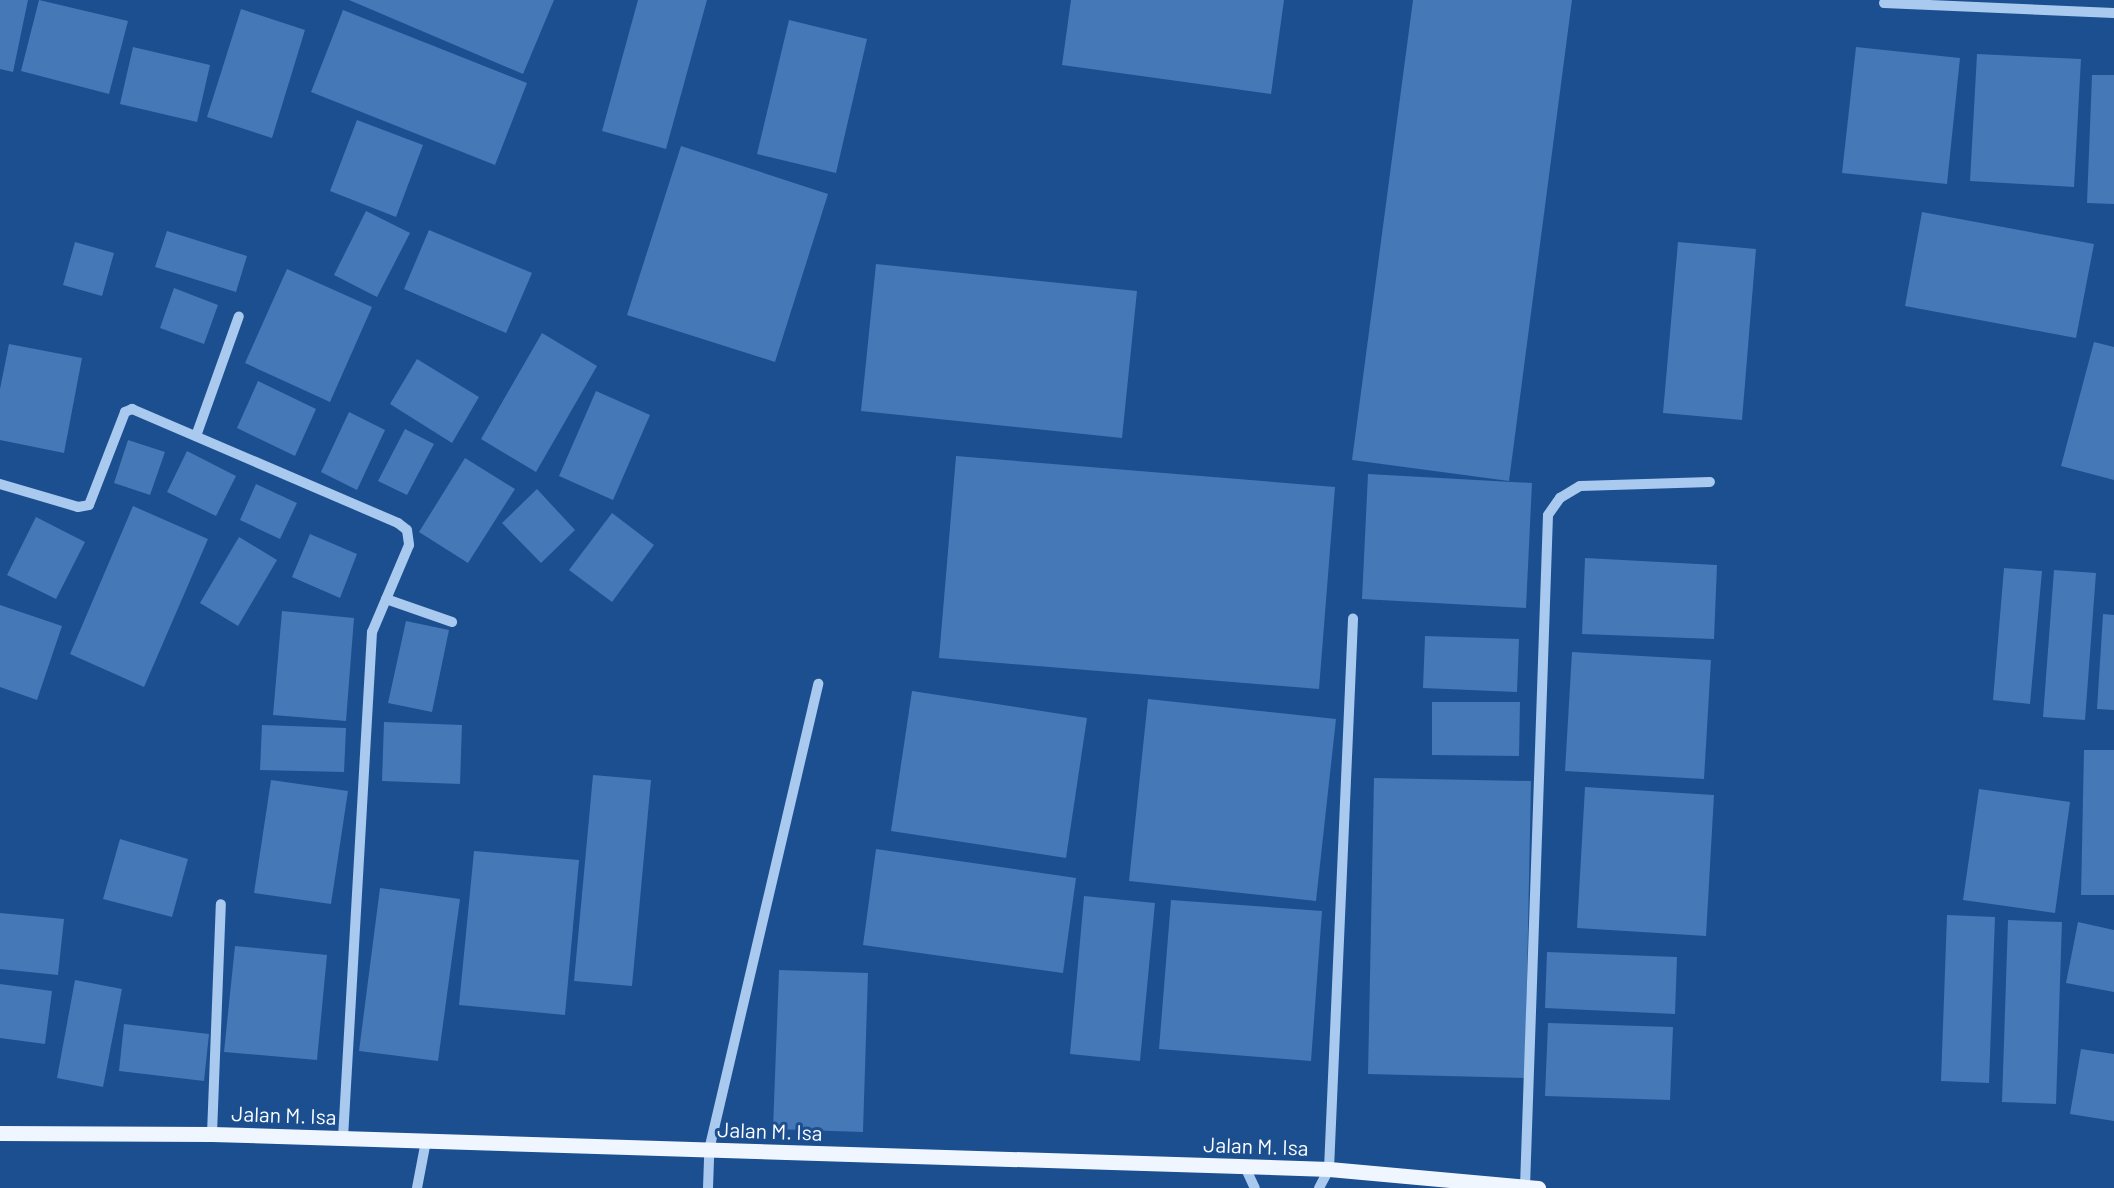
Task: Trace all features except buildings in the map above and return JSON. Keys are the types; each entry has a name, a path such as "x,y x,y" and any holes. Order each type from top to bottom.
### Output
{"main road":[{"name":"Jalan M. Isa","path":"0,1133 212,1134 1329,1169 1531,1188"}],"street":[{"path":"1884,3 2114,13"},
{"path":"196,436 239,316"},
{"path":"0,484 84,508 89,506 128,409 196,436 405,527 409,545 372,632 343,1138"},
{"path":"1531,1188 1548,515 1560,498 1580,486 1710,483"},
{"path":"386,599 452,622"},
{"path":"1319,1188 1329,1169 1353,619"},
{"path":"708,1188 710,1150 818,684"},
{"path":"212,1134 221,904"},
{"path":"417,1188 426,1141"},
{"path":"1245,1167 1255,1188"}]}
